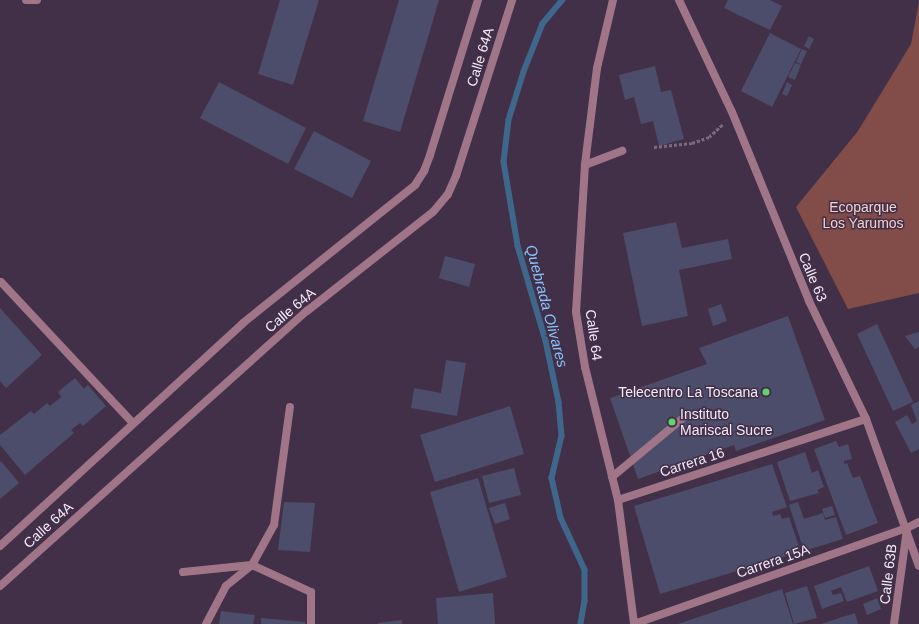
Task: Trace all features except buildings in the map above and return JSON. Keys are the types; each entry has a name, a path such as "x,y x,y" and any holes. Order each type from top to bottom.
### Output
{"street":[{"path":"26,0 37,0"},
{"name":"Calle 64A","path":"0,546 243,323 415,185 424,171 430,155 478,0"},
{"name":"Calle 64A","path":"0,586 307,311 433,212 448,194 456,176 512,0"},
{"name":"Calle 64","path":"613,0 597,68 584,165 576,312 585,367 618,500 634,624"},
{"name":"Calle 63","path":"679,0 732,112 809,301 866,419 907,528 919,566"},
{"path":"584,165 622,151"},
{"path":"1,282 133,423"},
{"path":"206,624 226,586 252,565 274,525 290,407"},
{"path":"612,477 688,414"},
{"name":"Carrera 16","path":"618,500 866,419"},
{"name":"Carrera 15A","path":"634,624 907,528 919,522"},
{"name":"Calle 63B","path":"894,624 907,528"},
{"path":"183,572 252,565 311,592 311,624"}],"path":[{"path":"654,147 692,143 709,136 720,129 732,112"}],"green space":[{"name":"Ecoparque Los Yarumos","path":"919,2 919,293 848,309 796,207 858,131 911,44"}],"waterway":[{"name":"Quebrada Olivares","path":"563,0 543,24 524,72 509,120 504,162 518,246 546,341 559,402 562,436 552,478 561,518 585,570 585,601 581,624"}],"place":[{"name":"Telecentro La Toscana","path":"766,392"},
{"name":"Instituto Mariscal Sucre","path":"672,422"}]}
